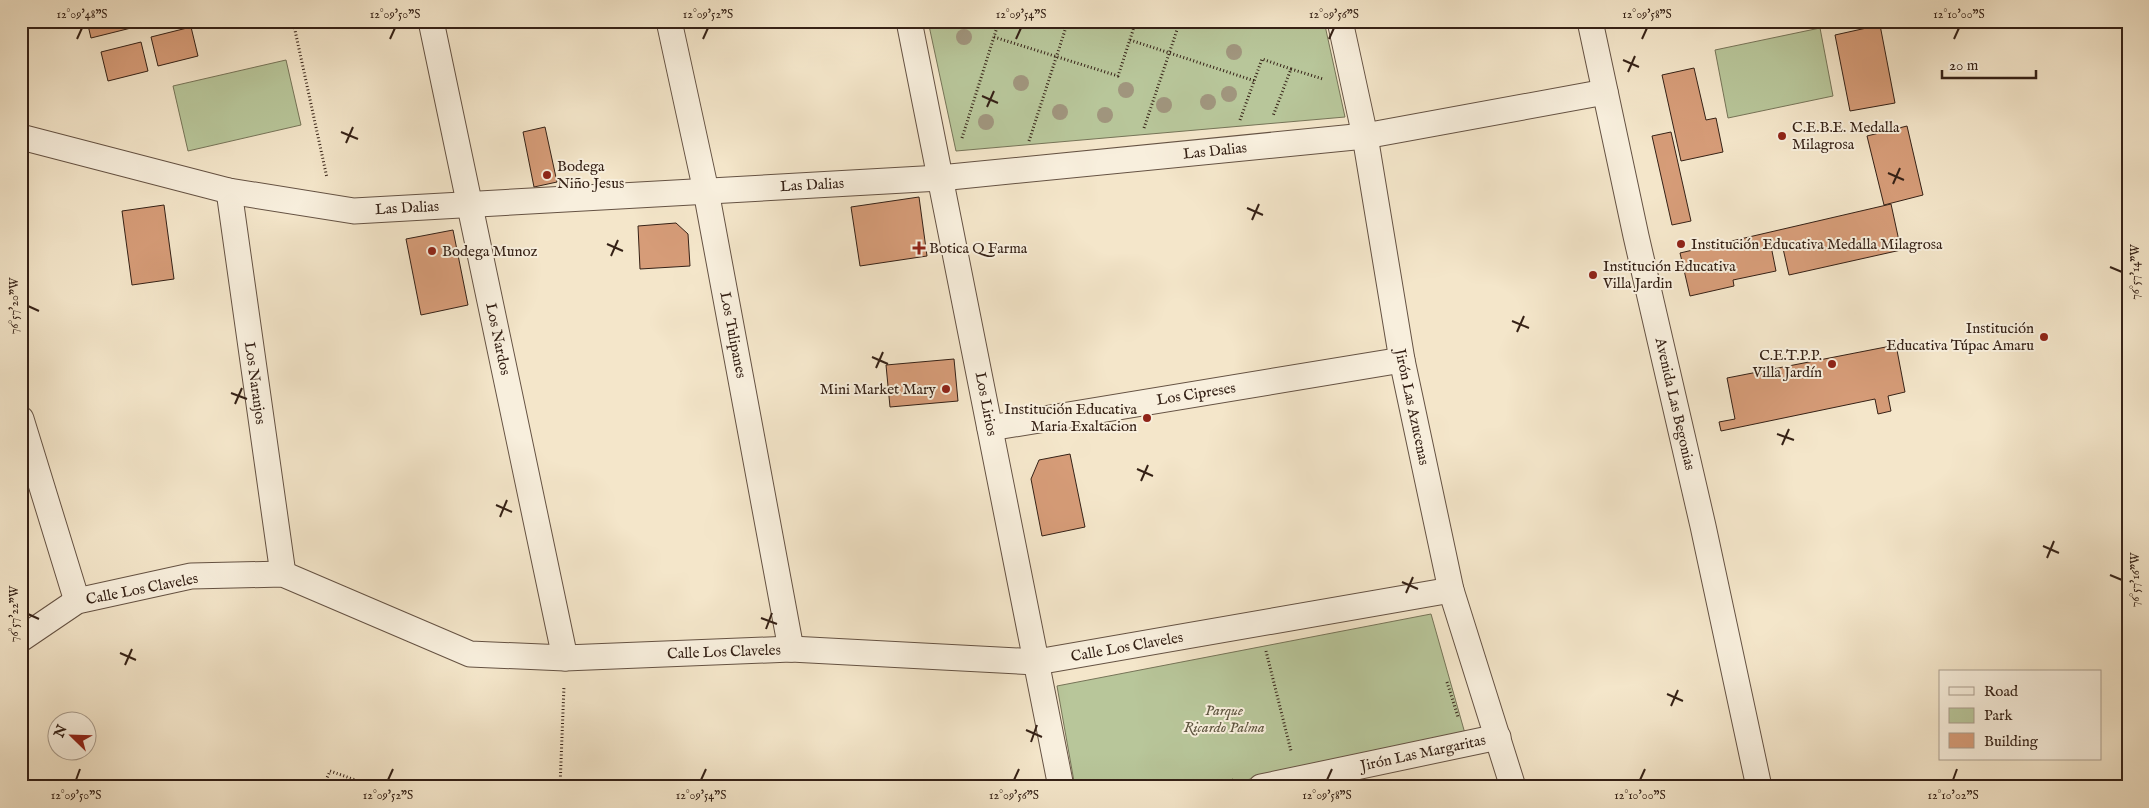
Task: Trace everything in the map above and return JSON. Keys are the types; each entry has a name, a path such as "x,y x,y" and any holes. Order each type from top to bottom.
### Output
{"street":[{"name":"Los Nardos","path":"431,21 565,658"},
{"name":"Los Tulipanes","path":"669,21 706,191 791,649"},
{"name":"Los Lirios","path":"909,21 1061,787"},
{"name":"Jirón Las Azucenas","path":"1340,21 1365,136 1402,360 1451,590 1514,787"},
{"name":"Avenida Las Begonias","path":"1590,21 1703,526 1759,787"},
{"name":"Las Dalias","path":"21,138 229,191 354,211 470,206 940,178 1365,136 1605,92"},
{"name":"Los Naranjos","path":"229,191 283,574"},
{"name":"Los Cipreses","path":"990,428 1402,360"},
{"path":"21,420 77,601"},
{"name":"Calle Los Claveles","path":"21,639 77,601 191,576 283,574 470,654 565,658 791,649 1037,662 1451,590"},
{"name":"Jirón Las Margaritas","path":"1261,787 1498,737"}],"path":[{"path":"293,21 334,208"},
{"path":"940,178 959,148 994,37 998,23 987,21"},
{"path":"1038,141 1029,142 1068,21"},
{"path":"994,37 1118,76 1136,21"},
{"path":"1153,131 1143,132 1180,21"},
{"path":"1130,40 1254,80"},
{"path":"1245,123 1239,123 1262,59 1326,80"},
{"path":"1279,120 1272,121 1290,69"},
{"path":"1256,650 1266,648 1298,779"},
{"path":"560,787 565,658"},
{"path":"1447,680 1460,726"},
{"path":"323,787 330,771 375,787"}],"green space":[{"path":"928,21 1324,21 1345,117 956,151"},
{"path":"1820,28 1833,96 1728,118 1715,50"},
{"path":"286,60 301,125 188,151 173,86"},
{"name":"Parque Ricardo Palma","path":"1431,614 1466,737 1210,787 1075,787 1057,686"}],"building":[{"path":"87,21 130,21 131,28 91,38"},
{"path":"1880,25 1895,103 1850,111 1835,35"},
{"path":"191,27 198,56 158,66 151,37"},
{"path":"141,42 148,71 108,81 101,52"},
{"path":"1694,68 1706,120 1716,118 1723,152 1681,161 1662,75"},
{"path":"1907,126 1923,195 1884,205 1867,136"},
{"path":"545,127 557,182 534,187 523,132"},
{"path":"1671,132 1691,221 1672,225 1652,136"},
{"path":"919,197 927,256 860,266 851,207"},
{"path":"1891,204 1901,250 1789,275 1782,244 1771,246 1776,271 1733,280 1734,286 1690,296 1680,253"},
{"path":"164,205 174,279 132,285 122,211"},
{"path":"676,223 688,234 690,266 640,269 638,226"},
{"path":"453,230 468,305 421,315 406,239"},
{"path":"1896,345 1905,392 1888,396 1891,411 1878,414 1875,399 1721,431 1719,422 1735,419 1727,378"},
{"path":"954,359 958,401 890,407 886,365"},
{"path":"1070,454 1085,527 1042,536 1031,479 1039,460"}],"place":[{"name":"C.E.B.E. Medalla Milagrosa","path":"1782,136"},
{"name":"Bodega Niño Jesus","path":"547,175"},
{"name":"Institución Educativa Medalla Milagrosa","path":"1681,244"},
{"name":"Botica Q Farma","path":"919,248"},
{"name":"Bodega Munoz","path":"432,251"},
{"name":"Institución Educativa Villa Jardin","path":"1593,275"},
{"name":"Institución Educativa Túpac Amaru","path":"2044,337"},
{"name":"C.E.T.P.P. Villa Jardín","path":"1832,364"},
{"name":"Mini Market Mary","path":"946,389"},
{"name":"Institución Educativa Maria Exaltacion","path":"1147,418"}]}
